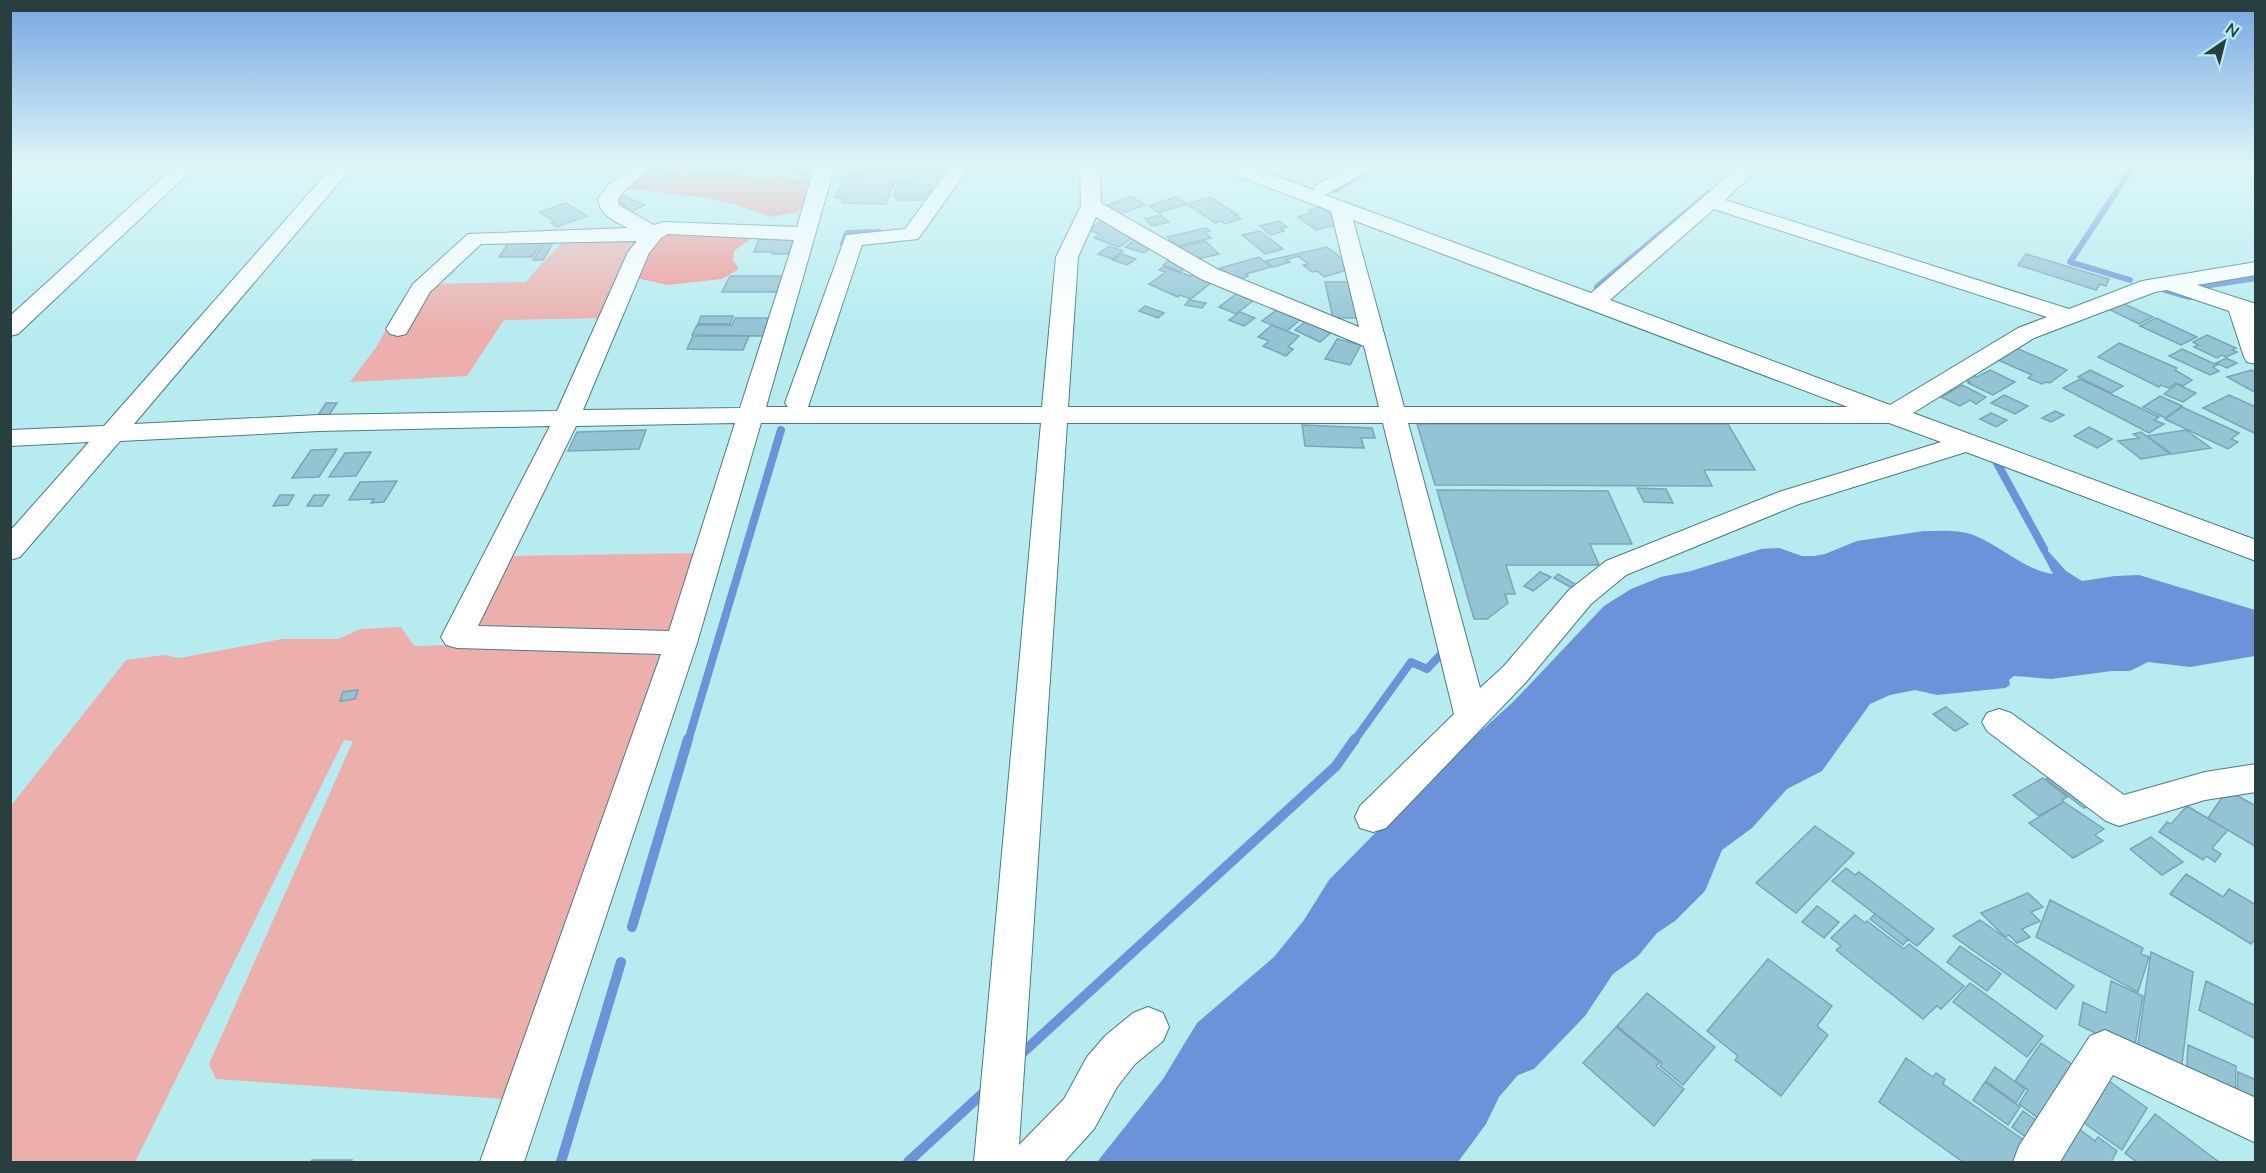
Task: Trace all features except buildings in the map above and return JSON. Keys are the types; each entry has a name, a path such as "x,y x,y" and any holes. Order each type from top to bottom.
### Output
{"street":[{"path":"10,329 129,220"},
{"path":"10,550 297,220"},
{"path":"625,220 654,234"},
{"path":"502,1162 681,643 810,220"},
{"path":"798,403 853,239 911,235 922,220"},
{"path":"996,1162 1067,257 1085,220"},
{"path":"1115,220 1209,273 1373,341"},
{"path":"1338,220 1394,417 1472,719"},
{"path":"1390,220 1599,298 1891,415 2256,551"},
{"path":"1599,298 1690,220"},
{"path":"1767,220 2068,316"},
{"path":"681,643 457,638 567,418 639,252 654,234 664,228 806,234"},
{"path":"398,329 421,288 475,238 654,234"},
{"path":"10,438 319,423 752,415 1394,417 1891,415 2026,333 2068,316 2150,286 2256,268"},
{"path":"2167,282 2247,309 2256,357"},
{"path":"1373,817 1515,674 1580,597 1616,568 1789,498 1967,443"},
{"path":"1999,722 2119,812 2205,786 2256,778"},
{"path":"1035,1162 1079,1114 1102,1072 1120,1050 1148,1027"},
{"path":"2035,1162 2105,1050 2256,1121"}],"shaded area":[{"path":"666,231 758,234 734,251 733,260 739,269 722,279 667,285 641,279 633,274 643,252"},
{"path":"646,237 606,318 504,320 467,376 350,382 377,346 387,328 430,284 526,282 565,239"},
{"path":"697,553 670,631 657,636 468,626 504,556"},
{"path":"401,627 414,646 656,648 665,656 503,1099 216,1079 209,1064 353,741 344,740 135,1162 11,1162 10,807 126,660 164,655 179,658 282,639 338,639 360,629"}],"water":[{"path":"1924,531 1970,534 2033,568 2053,574 2037,544 2039,541 2066,571 2082,581 2139,575 2255,610 2255,656 2190,667 2148,662 2130,671 2112,671 2051,679 2014,676 2009,680 2010,685 2005,688 1937,695 1915,690 1890,695 1870,704 1822,771 1787,789 1752,828 1722,850 1705,891 1675,921 1657,933 1638,956 1613,974 1585,1016 1534,1069 1518,1075 1499,1097 1486,1124 1458,1162 1097,1162 1163,1079 1197,1023 1274,957 1304,920 1329,880 1432,775 1513,702 1604,606 1631,589 1661,577 1691,571 1761,549 1779,548 1802,556 1814,556 1857,541"}],"waterway":[{"path":"1597,287 1677,220"},
{"path":"2098,220 2070,262 2130,280"},
{"path":"843,244 847,233 879,232"},
{"path":"2197,287 2256,278"},
{"path":"2165,290 2190,297"},
{"path":"688,741 781,430"},
{"path":"1997,463 2044,549"},
{"path":"1354,741 1411,662 1427,669 1443,652"},
{"path":"632,927 688,739"},
{"path":"1019,1056 1336,766 1355,739"},
{"path":"561,1162 621,962"},
{"path":"908,1162 982,1094"}]}
